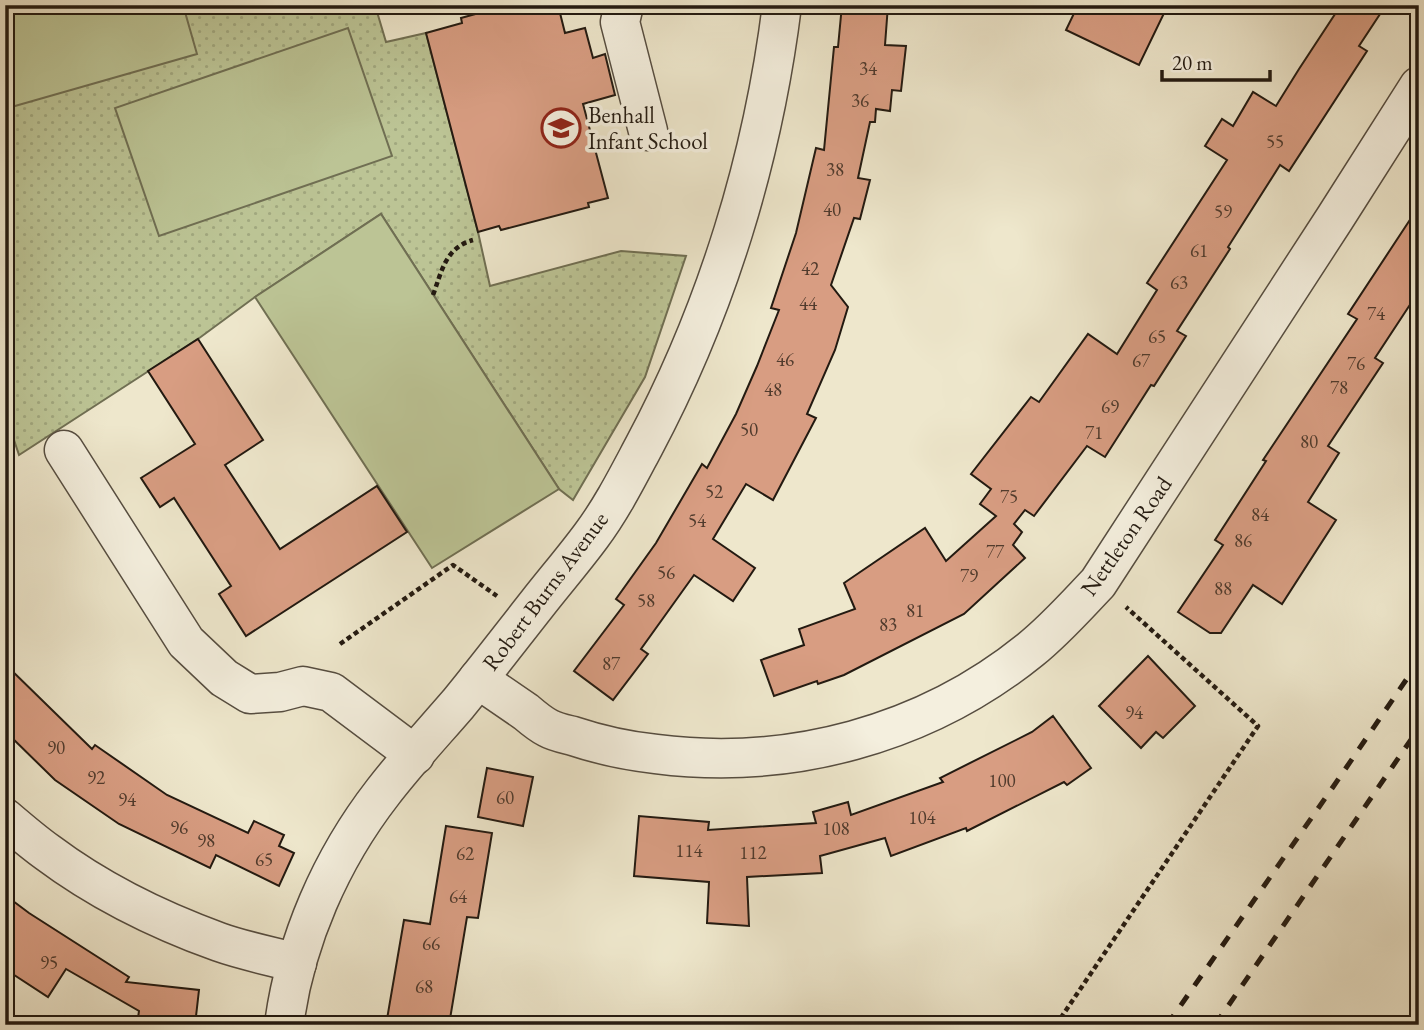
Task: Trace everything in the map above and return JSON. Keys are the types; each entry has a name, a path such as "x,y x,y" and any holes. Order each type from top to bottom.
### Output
{"street":[{"path":"624,5 620,22 648,131"},
{"name":"Robert Burns Avenue","path":"284,1025 297,963 312,918 349,842 383,792 478,679 593,534 659,418 712,295 742,201 763,120 782,5"},
{"name":"Nettleton Road","path":"478,679 549,729 635,752 725,760 814,751 861,739 950,703 991,678 1030,650 1098,583 1419,86"},
{"path":"64,450 186,642 224,678 250,694 303,687 331,692 415,755"},
{"path":"5,818 47,853 138,908 222,943 297,963"}],"path":[{"path":"433,295 449,255 460,245 473,240"},
{"path":"340,644 453,565 527,617"},
{"path":"1056,1025 1258,726 1098,583"}],"green space":[{"path":"5,5 375,5 386,42 426,33 490,286 621,251 686,256 645,377 573,500 559,489 381,214 255,297 198,339 19,455 5,413"},
{"path":"5,5 183,5 197,54 8,108 5,99"},
{"path":"348,28 392,156 159,236 115,108"},
{"path":"381,214 559,489 432,568 255,297"}],"building":[{"path":"508,5 558,5 565,33 585,28 593,58 605,54 615,95 583,104 608,198 588,203 589,207 501,230 499,226 478,232 426,33 462,23 461,18"},
{"path":"842,5 888,5 885,45 906,46 901,91 892,90 890,111 876,109 875,122 870,122 858,178 870,180 860,219 854,218 831,285 848,307 835,350 807,414 816,418 773,500 746,484 713,539 755,568 733,601 694,575 641,649 648,654 613,700 574,671 624,605 616,599 656,543 702,464 707,468 736,414 757,366 779,310 771,308 796,233 816,148 824,150 834,47 838,47"},
{"path":"1078,5 1168,5 1139,65 1066,30"},
{"path":"1341,5 1386,5 1359,46 1367,51 1289,171 1280,165 1177,331 1186,336 1105,457 1087,446 1034,516 1025,510 1014,524 1022,532 1013,545 1025,558 964,614 844,675 774,696 761,660 804,645 799,629 855,609 844,583 925,528 946,561 996,516 980,504 991,489 971,474 1031,397 1039,402 1088,334 1117,354 1157,290 1147,283 1227,160 1205,146 1222,119 1233,126 1253,92 1276,106"},
{"path":"1419,206 1419,291 1375,358 1383,363 1328,446 1339,453 1308,502 1336,520 1282,604 1253,585 1221,633 1210,633 1178,612 1223,545 1215,540 1266,461 1263,460 1357,319 1348,314"},
{"path":"198,339 263,440 225,465 280,549 377,486 407,532 246,636 219,594 231,586 174,498 160,507 141,478 195,444 148,371"},
{"path":"1148,656 1195,706 1163,738 1156,732 1141,748 1099,706"},
{"path":"5,664 92,749 95,745 167,795 248,833 254,821 284,835 279,846 294,853 279,886 216,855 210,868 119,824 55,780 5,731"},
{"path":"1053,716 1091,768 1067,785 1064,782 967,831 966,828 891,856 885,838 820,856 822,873 747,877 749,926 707,923 709,882 634,876 639,816 709,822 708,830 816,823 813,812 848,802 851,815 943,782 940,778 1032,732"},
{"path":"487,768 533,777 523,826 478,817"},
{"path":"446,826 492,833 478,918 467,917 449,1025 386,1025 404,920 430,924"},
{"path":"5,895 129,977 126,982 199,990 195,1025 137,1025 139,1011 66,969 48,997 5,969"}],"railway":[{"path":"1167,1025 1419,661"},
{"path":"1215,1025 1419,728"}],"place":[{"name":"Benhall Infant School","path":"561,128"}]}
